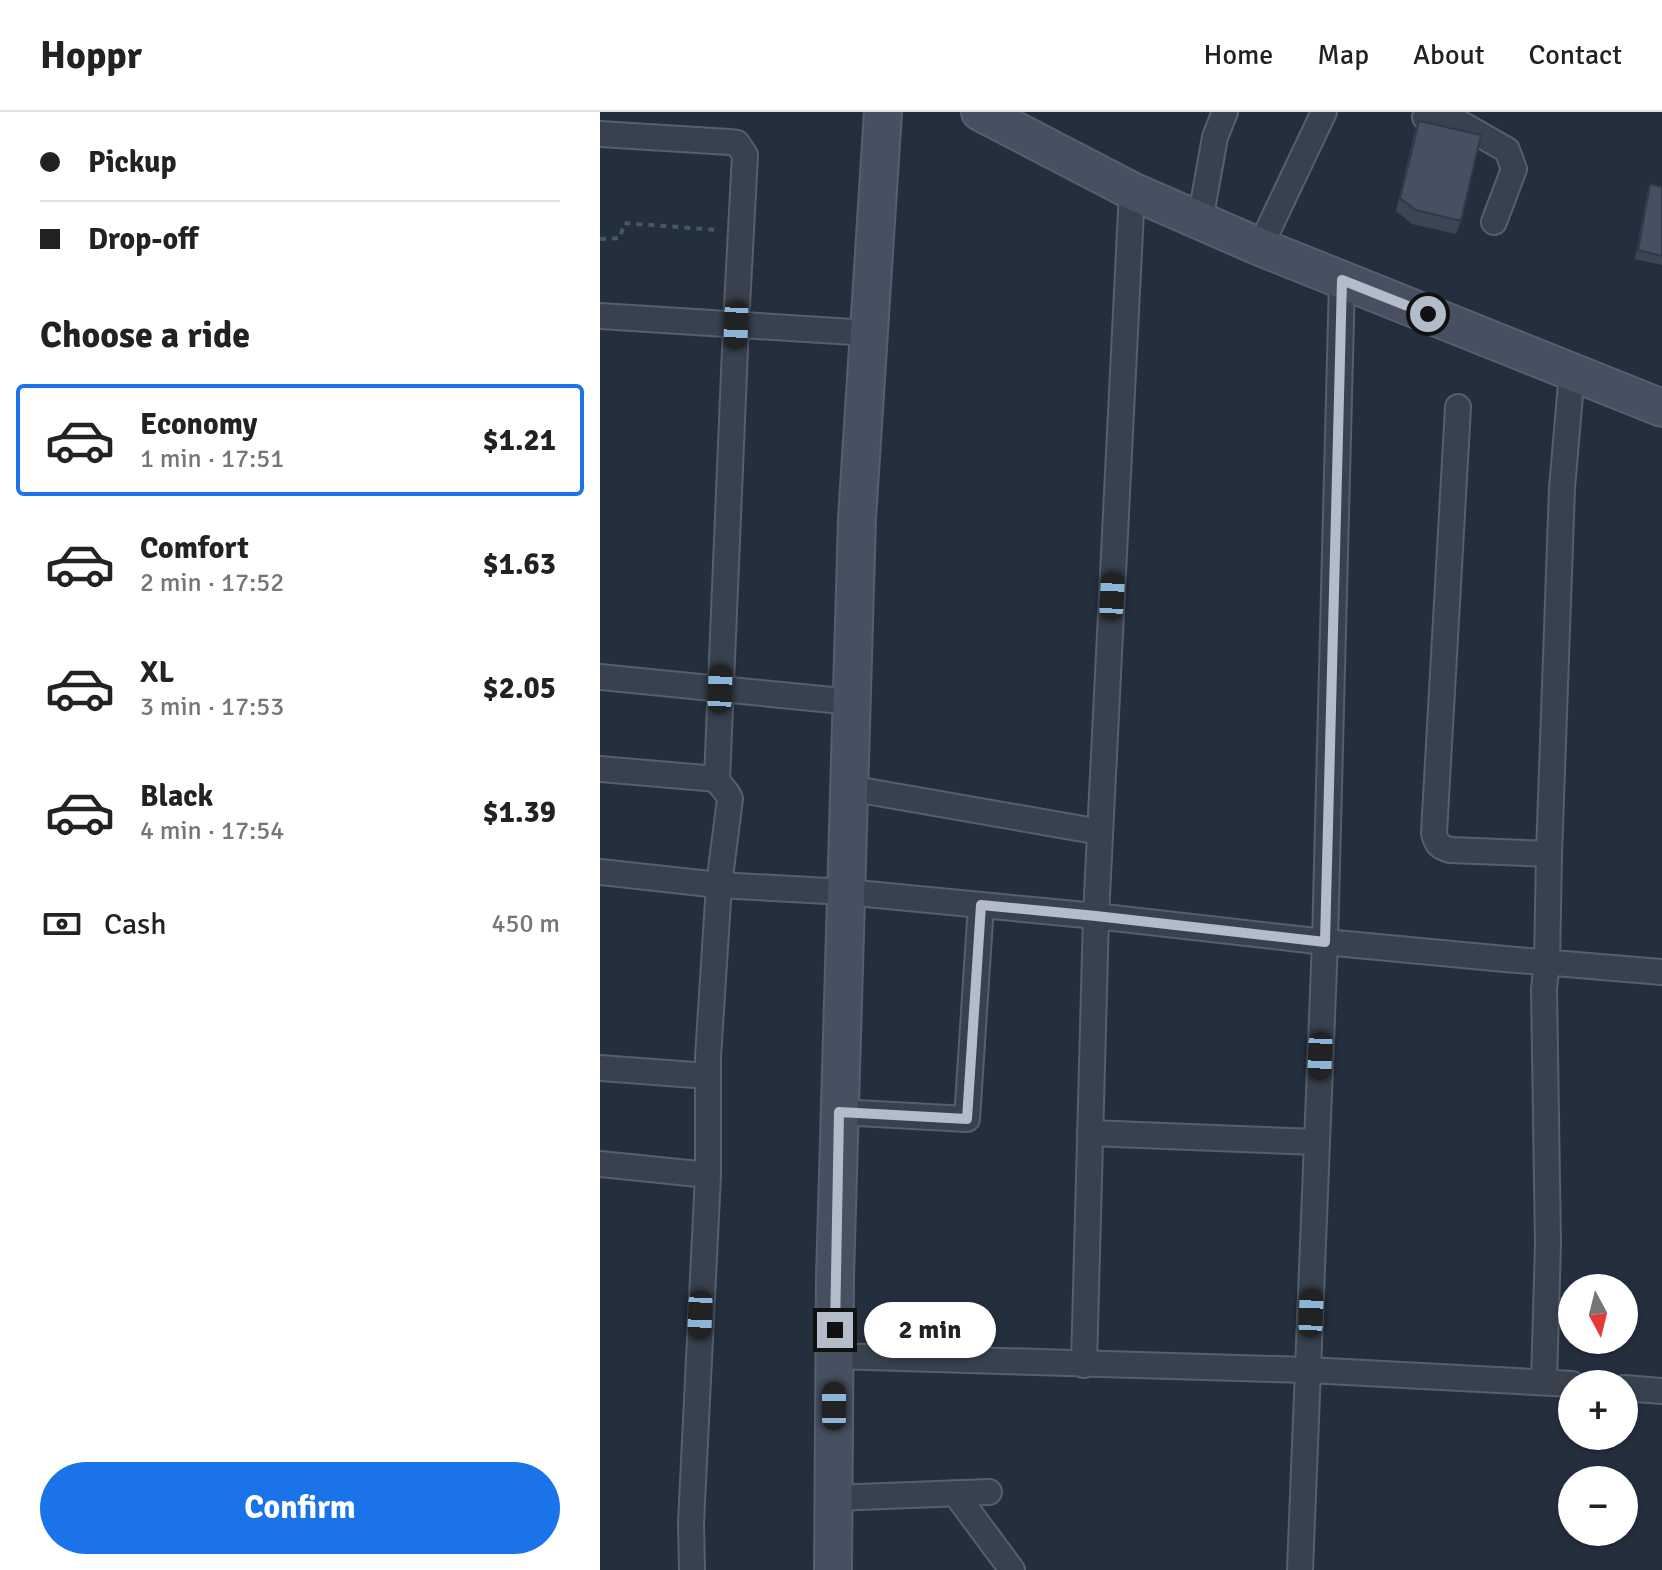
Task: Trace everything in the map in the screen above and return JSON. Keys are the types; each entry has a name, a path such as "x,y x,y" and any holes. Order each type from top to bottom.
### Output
{"street":[{"path":"833,1570 835,1277 857,519 883,112"},
{"path":"980,112 1132,191 1200,221 1662,408"},
{"path":"1200,221 1215,137 1225,112"},
{"path":"1260,247 1324,112"},
{"path":"1427,112 1425,117 1451,118 1507,150 1514,169 1494,222"},
{"path":"600,134 737,143 745,155 717,779 730,799 719,885 708,1076 708,1175 691,1523 692,1570"},
{"path":"1084,1365 1096,916 1132,191"},
{"path":"1300,1570 1325,942 1342,280"},
{"path":"600,316 869,333"},
{"path":"1544,1382 1548,1244 1544,989 1562,488 1572,372"},
{"path":"1458,407 1434,833 1441,848 1450,850 1549,854"},
{"path":"600,677 852,702"},
{"path":"600,769 717,779"},
{"path":"849,788 1100,832"},
{"path":"600,872 719,885 846,892 1325,942 1662,972"},
{"path":"839,1112 967,1119 981,905"},
{"path":"600,1068 708,1076"},
{"path":"1090,1133 1317,1142"},
{"path":"600,1164 708,1175"},
{"path":"834,1356 1308,1370 1558,1383"},
{"path":"1638,1389 1662,1391"},
{"path":"833,1498 989,1492"},
{"path":"955,1493 1012,1570"}],"path":[{"path":"600,239 620,238 624,223 740,232"}],"building":[{"path":"1419,121 1481,135 1461,221 1416,210 1400,198"},
{"path":"1650,184 1662,187 1662,256 1638,250"}],"route":[{"path":"835,1330 839,1112 967,1119 981,905 1325,942 1342,280 1428,314"}]}
